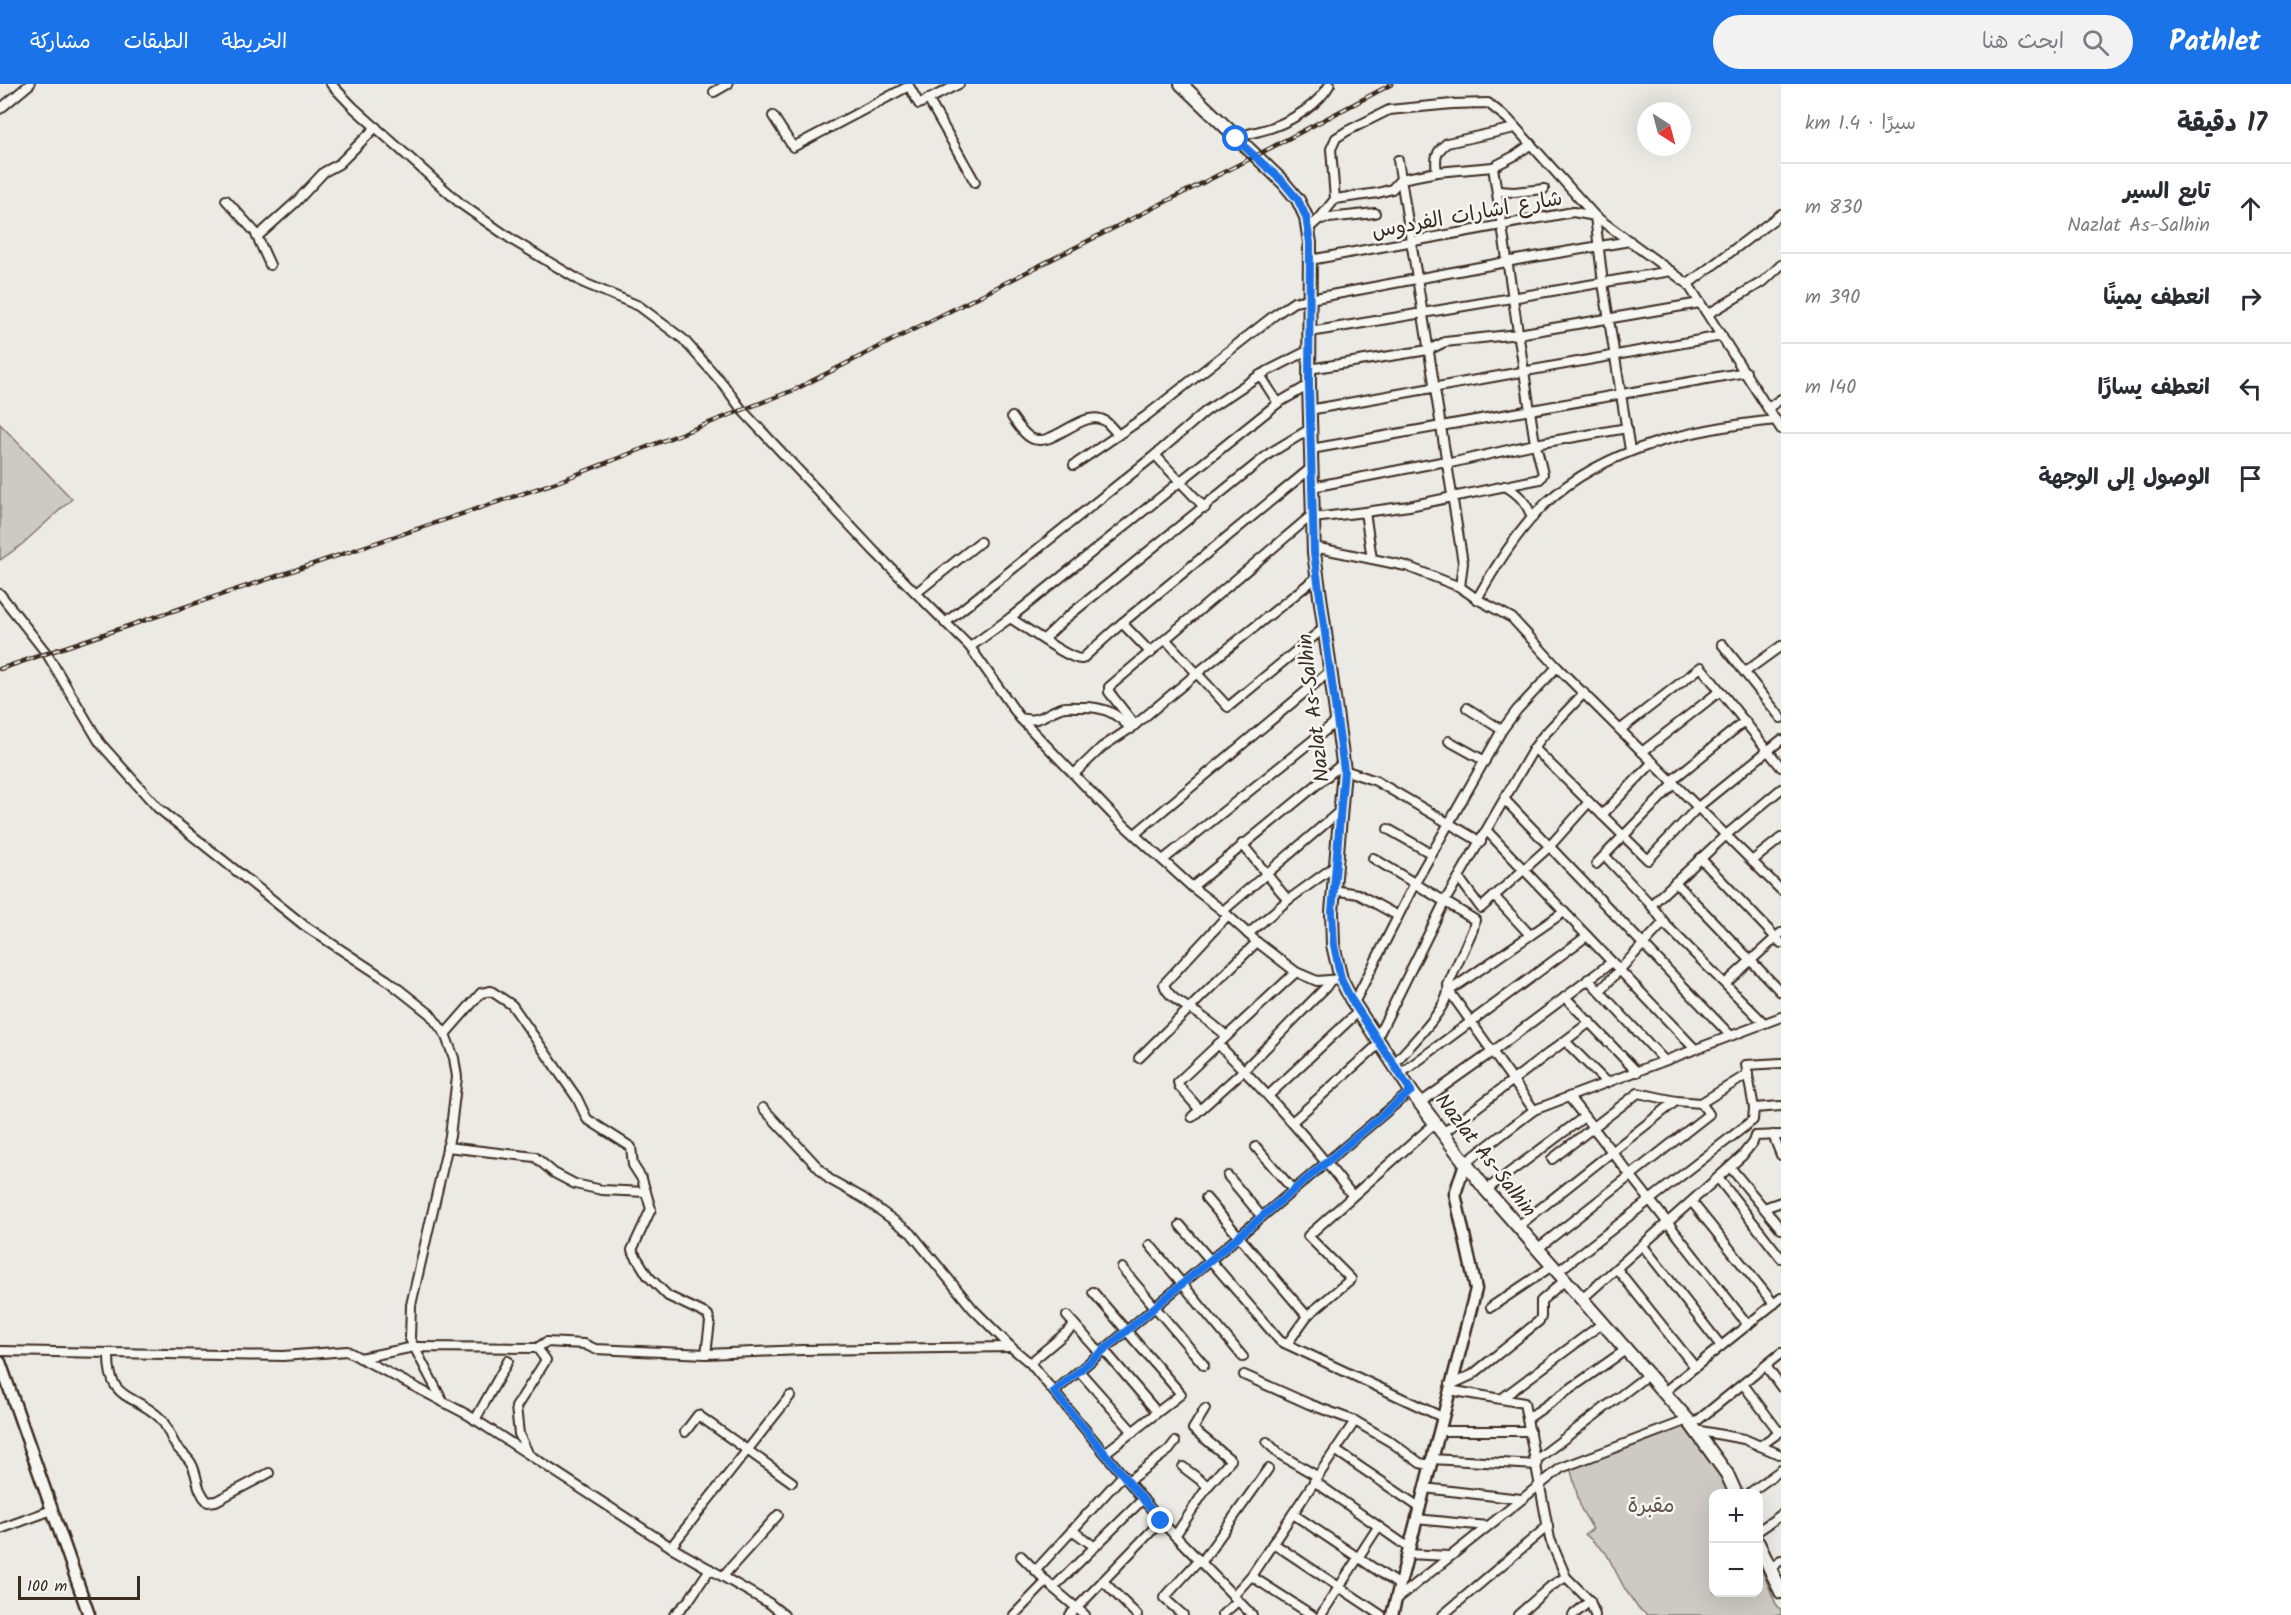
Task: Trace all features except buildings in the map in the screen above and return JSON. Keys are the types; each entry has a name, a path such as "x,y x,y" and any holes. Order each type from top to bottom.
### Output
{"main road":[{"name":"Nazlat As-Salhin","path":"1181,84 1283,182 1298,200 1306,217 1310,260 1309,410 1314,547 1343,767 1333,890 1335,980 1356,1007 1411,1091 1486,1190 1692,1425 1727,1474 1734,1489"},
{"path":"1763,1554 1781,1592"}],"street":[{"path":"0,109 30,84"},
{"path":"331,84 461,204 584,283 639,306 683,339 723,384 742,410 874,551 970,647 1020,718 1112,814 1192,887 1296,972 1317,981 1335,980"},
{"path":"714,92 728,84"},
{"path":"773,116 793,147 908,85 918,103 959,84"},
{"path":"1236,139 1274,127 1300,114 1324,95 1330,84"},
{"path":"928,99 975,182"},
{"path":"1308,229 1335,199 1331,149 1336,138 1389,110 1488,103 1531,144 1595,216 1688,284 1781,429"},
{"path":"257,237 296,202 324,172 339,164 376,127"},
{"path":"1437,172 1435,158 1441,147 1447,143 1515,128"},
{"path":"1335,199 1392,189 1401,179 1437,172 1493,167 1531,144"},
{"path":"1398,160 1463,563 1460,586"},
{"path":"1133,727 1108,690 1313,516 1365,512 1540,479 1544,474 1535,444 1493,167"},
{"path":"1498,191 1544,189"},
{"path":"226,200 257,237 270,265"},
{"name":"شارع اشارات الفردوس","path":"1310,260 1573,212 1595,216"},
{"path":"1319,219 1375,213"},
{"path":"1688,284 1781,214"},
{"path":"1595,216 1603,283 1630,450"},
{"path":"1074,465 1176,393 1275,314 1294,302 1630,241"},
{"path":"1708,314 1764,281 1781,265"},
{"path":"1310,332 1671,271"},
{"path":"1309,369 1428,350 1444,342 1518,334 1700,303"},
{"path":"1309,410 1722,336"},
{"path":"945,623 1155,455 1206,411 1260,375 1309,350"},
{"path":"1311,449 1746,372"},
{"path":"1260,375 1278,403"},
{"path":"970,647 1010,618 1278,403 1309,385"},
{"path":"1768,408 1781,399"},
{"path":"1012,417 1025,434 1034,440 1045,440 1094,418 1104,421 1118,435"},
{"path":"1477,599 1516,537 1547,502 1574,480 1630,450 1730,424 1776,420"},
{"path":"1312,487 1627,428"},
{"path":"1044,639 1066,618 1205,508 1270,453 1310,429"},
{"path":"1155,455 1205,508"},
{"path":"1010,618 1060,652 1079,660 1311,468"},
{"path":"1505,486 1516,492 1523,500 1532,518"},
{"path":"1365,512 1372,559"},
{"path":"916,593 980,542"},
{"path":"1314,547 1406,566 1460,586 1477,599 1512,618 1557,667 1781,890"},
{"path":"1074,774 1102,747 1133,727 1317,577"},
{"path":"0,594 47,654 100,743 158,808 305,926 387,980 430,1014 445,1034 454,1058 457,1077 447,1147 411,1305 410,1339 443,1402"},
{"path":"1122,623 1152,653"},
{"path":"1167,640 1225,706 1231,706 1324,628"},
{"path":"1722,644 1781,718"},
{"path":"1744,672 1781,646"},
{"path":"1269,1095 1356,1007 1415,883 1502,730 1517,710 1557,667"},
{"path":"1621,729 1701,667 1781,767"},
{"path":"1135,834 1329,672"},
{"path":"1642,752 1720,691"},
{"path":"1292,1122 1378,1040 1445,901 1534,748 1584,693"},
{"path":"1020,718 1032,721 1062,707 1095,706 1111,712 1133,727"},
{"path":"1467,708 1502,730"},
{"path":"1163,860 1337,722"},
{"path":"1596,864 1673,782 1745,722"},
{"path":"1534,748 1648,860 1698,807 1781,740"},
{"path":"1449,741 1485,761"},
{"path":"1602,815 1653,762"},
{"path":"1192,887 1242,844 1343,767 1376,781 1480,842"},
{"path":"1651,905 1700,858 1781,789"},
{"path":"1505,800 1730,1035"},
{"path":"1459,878 1481,908 1549,847 1589,802"},
{"path":"1227,1036 1165,990 1164,984 1225,914 1267,873 1341,810"},
{"path":"1388,829 1432,854"},
{"path":"1487,831 1694,1048"},
{"path":"1752,861 1781,838"},
{"path":"1242,844 1288,900"},
{"path":"1605,856 1664,922 1764,1023"},
{"path":"1373,858 1475,920 1448,985 1449,991 1534,1110"},
{"path":"1700,858 1779,938 1726,983"},
{"path":"1248,934 1288,900 1335,866"},
{"path":"1674,882 1781,992"},
{"path":"1333,890 1358,894 1398,916"},
{"path":"1494,896 1530,935"},
{"path":"1397,1069 1432,1020 1449,991 1564,912"},
{"path":"1600,991 1664,922"},
{"path":"1397,1069 1470,1021 1587,936"},
{"path":"1138,1058 1257,942"},
{"path":"1420,1103 1612,962"},
{"path":"1200,1110 1178,1082 1296,972"},
{"path":"1588,979 1664,1060"},
{"path":"1192,1117 1244,1070 1335,980"},
{"path":"445,1034 481,993 491,991 512,1005 577,1098 587,1119 631,1147 633,1165 642,1179 651,1209 632,1250 648,1276 668,1296 708,1315 710,1322 706,1354"},
{"path":"1565,997 1637,1072"},
{"path":"1392,1615 1476,1288 1455,1194 1465,1162 1534,1110 1781,1017"},
{"path":"1287,1344 1307,1316 1351,1280 1308,1236 1352,1195 1439,1128 1513,1081 1590,1022"},
{"path":"1566,1042 1606,1082"},
{"path":"1218,1044 1269,1095 1327,1162 1352,1195"},
{"path":"1491,1307 1558,1273 1753,1120 1754,1108 1746,1065 1781,1063"},
{"path":"1552,1159 1638,1093 1676,1101 1701,1103 1748,1074"},
{"path":"1054,1392 1411,1091"},
{"path":"1569,1097 1748,1325"},
{"path":"1517,1227 1676,1101"},
{"path":"1537,1249 1709,1114 1701,1103"},
{"path":"1754,1108 1781,1106"},
{"path":"763,1108 829,1179 863,1198 911,1233 973,1309 1030,1363 1161,1521 1252,1615"},
{"path":"1486,1190 1584,1118"},
{"path":"1582,1299 1718,1179 1742,1156 1755,1136 1777,1135 1781,1155"},
{"path":"447,1147 534,1157 554,1173 575,1184 602,1190 646,1192"},
{"path":"1256,1147 1293,1190"},
{"path":"1730,1167 1781,1229"},
{"path":"1228,1176 1262,1217"},
{"path":"1718,1179 1781,1258"},
{"path":"1206,1198 1307,1316"},
{"path":"1692,1202 1774,1304"},
{"path":"1764,1208 1781,1202"},
{"path":"1180,1225 1280,1341 1442,1417"},
{"path":"1150,1245 1243,1357"},
{"path":"1643,1246 1721,1346"},
{"path":"1122,1268 1204,1365"},
{"path":"1617,1269 1695,1367"},
{"path":"1450,1388 1472,1375 1539,1321 1541,1301 1558,1273"},
{"path":"1094,1292 1180,1394 1105,1453"},
{"path":"1664,1392 1781,1298"},
{"path":"1067,1316 1157,1412"},
{"path":"1501,1399 1603,1323"},
{"path":"1030,1363 1075,1325"},
{"path":"360,1358 414,1347 537,1348 546,1342 584,1344 595,1349 706,1354 1011,1347"},
{"path":"528,1454 519,1434 516,1407 546,1360 537,1348"},
{"path":"1527,1419 1627,1349"},
{"path":"0,1351 283,1356 347,1350 475,1420 671,1547 769,1603 784,1615"},
{"path":"108,1353 108,1371 115,1386 125,1396 158,1416 163,1422 177,1447 191,1461 200,1494 208,1502 216,1501 269,1473"},
{"path":"1396,1600 1561,1468 1692,1425 1781,1353"},
{"path":"475,1420 508,1361"},
{"path":"0,1362 89,1615"},
{"path":"1766,1366 1781,1387"},
{"path":"1079,1371 1133,1432"},
{"path":"1244,1375 1354,1421 1391,1442 1420,1463 1536,1463 1649,1374"},
{"path":"1743,1384 1780,1431 1760,1446"},
{"path":"1450,1388 1524,1402 1550,1539 1566,1577 1590,1601 1595,1615"},
{"path":"671,1547 790,1396"},
{"path":"1175,1536 1208,1486 1232,1460 1193,1429 1205,1409"},
{"path":"685,1432 698,1415 792,1482"},
{"path":"1222,1615 1251,1576 1354,1421"},
{"path":"1692,1425 1744,1439 1781,1455"},
{"path":"1438,1431 1530,1431"},
{"path":"1036,1570 1072,1530 1125,1478 1169,1450 1174,1442"},
{"path":"1267,1442 1279,1454 1316,1479 1408,1551 1450,1556"},
{"path":"1335,1450 1419,1507"},
{"path":"1183,1467 1208,1486"},
{"path":"1183,1615 1164,1598 1200,1561 1268,1469"},
{"path":"1755,1489 1781,1470"},
{"path":"1424,1488 1521,1498"},
{"path":"1014,1615 1095,1547 1143,1499"},
{"path":"0,1529 52,1510"},
{"path":"1293,1514 1399,1585"},
{"path":"723,1576 777,1515"},
{"path":"1763,1528 1781,1515"},
{"path":"1416,1520 1487,1526"},
{"path":"1070,1615 1161,1521"},
{"path":"1443,1615 1548,1526"},
{"path":"1321,1615 1378,1527"},
{"path":"1072,1530 1095,1547"},
{"path":"1273,1543 1381,1615"},
{"path":"1021,1556 1085,1615"},
{"path":"1770,1569 1781,1560"},
{"path":"674,1615 689,1600 710,1569"},
{"path":"1251,1576 1312,1615"},
{"path":"1518,1615 1551,1586 1566,1577"},
{"path":"1103,1581 1137,1615"},
{"path":"1573,1615 1590,1601"}],"green space":[{"path":"0,424 72,499 20,546 0,560"},
{"name":"مقبرة","path":"1683,1425 1721,1476 1727,1489 1709,1489 1709,1597 1763,1597 1763,1573 1776,1604 1781,1610 1781,1615 1647,1615 1638,1608 1625,1589 1606,1553 1585,1534 1593,1529 1581,1509 1570,1467"}],"railway":[{"path":"0,669 557,482 794,390 1238,165 1392,84"}],"route":[{"path":"1161,1521 1054,1392 1411,1091 1351,999 1341,979 1334,945 1332,912 1344,770 1314,553 1309,385 1311,277 1310,243 1306,217 1298,200 1283,182 1236,139"}]}
